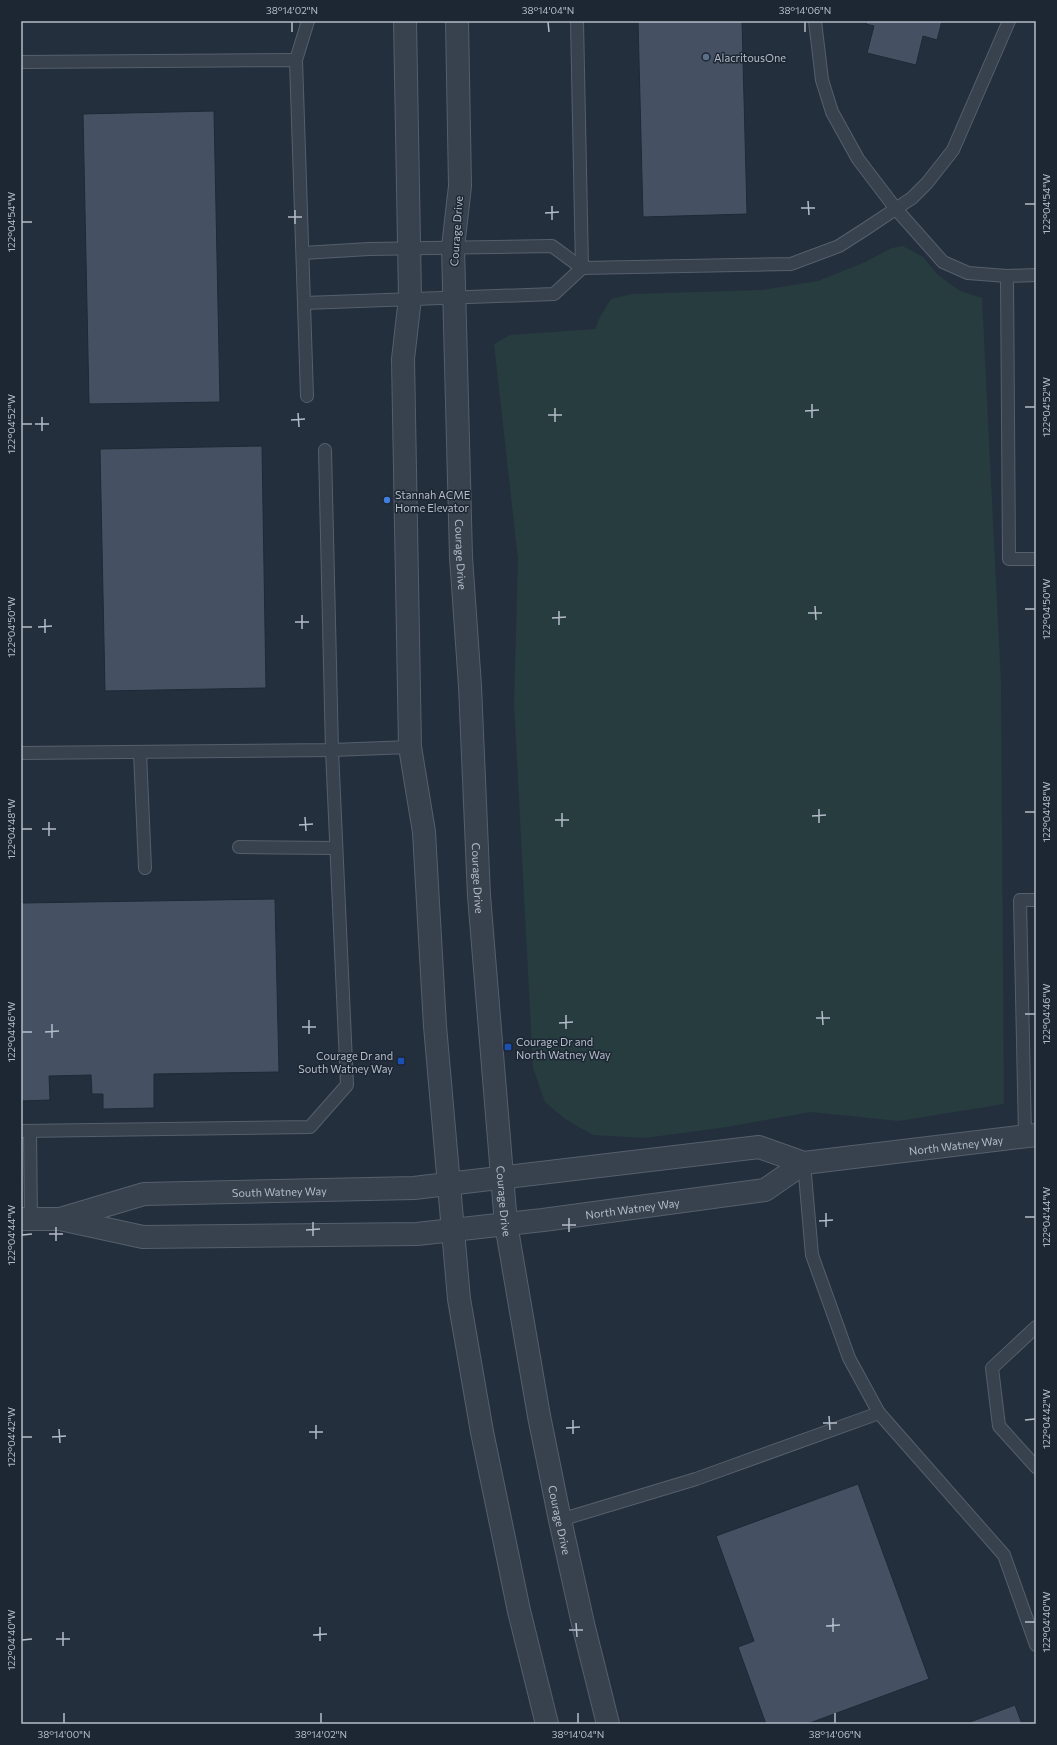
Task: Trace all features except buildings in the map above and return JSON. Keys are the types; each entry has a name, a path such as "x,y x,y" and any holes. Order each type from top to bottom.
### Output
{"street":[{"path":"405,21 410,298 403,359 410,747 424,832 435,1026 460,1299 482,1432 519,1611 547,1724"},
{"name":"Courage Drive","path":"457,21 460,186 453,247 461,557 470,686 479,896 506,1224 539,1416 560,1520 584,1628 608,1724"},
{"name":"North Watney Way","path":"502,1177 759,1146 804,1163 1031,1136"},
{"name":"North Watney Way","path":"453,1230 765,1190 804,1163"},
{"name":"South Watney Way","path":"60,1219 144,1194 414,1188 502,1177"},
{"name":"South Watney Way","path":"26,1219 60,1219 143,1238 417,1234 453,1230"}],"lane":[{"path":"307,396 296,60 308,21"},
{"path":"304,303 554,294 582,268 577,21"},
{"path":"816,21 822,80 832,112 858,159 896,209 943,262 968,273 1007,276 1036,275"},
{"path":"303,253 409,248 552,246 582,268 791,264 839,246 912,198 927,182 953,150 1009,21"},
{"path":"21,62 296,60"},
{"path":"1007,276 1009,559 1036,559"},
{"path":"26,1219 26,1131 310,1127 347,1085 332,750 324,450"},
{"path":"21,753 332,750 410,747"},
{"path":"140,752 145,868"},
{"path":"239,847 336,848"},
{"path":"1031,1136 1020,900 1036,900"},
{"path":"804,1163 812,1255 849,1358 879,1413 1004,1555 1036,1645"},
{"path":"1036,1327 992,1368 999,1426 1036,1467"},
{"path":"560,1520 696,1479 879,1413"}],"green space":[{"path":"903,246 923,257 938,275 960,291 982,298 1001,683 1004,1104 899,1121 810,1112 727,1127 645,1138 593,1135 565,1119 545,1102 533,1068 514,704 518,560 494,344 510,335 595,329 600,317 611,299 632,294 762,290 818,281 863,263 892,248"}],"place":[{"name":"AlacritousOne","path":"706,57"},
{"name":"Stannah ACME Home Elevator","path":"387,500"},
{"name":"Courage Dr and North Watney Way","path":"508,1047"},
{"name":"Courage Dr and South Watney Way","path":"401,1061"}]}
